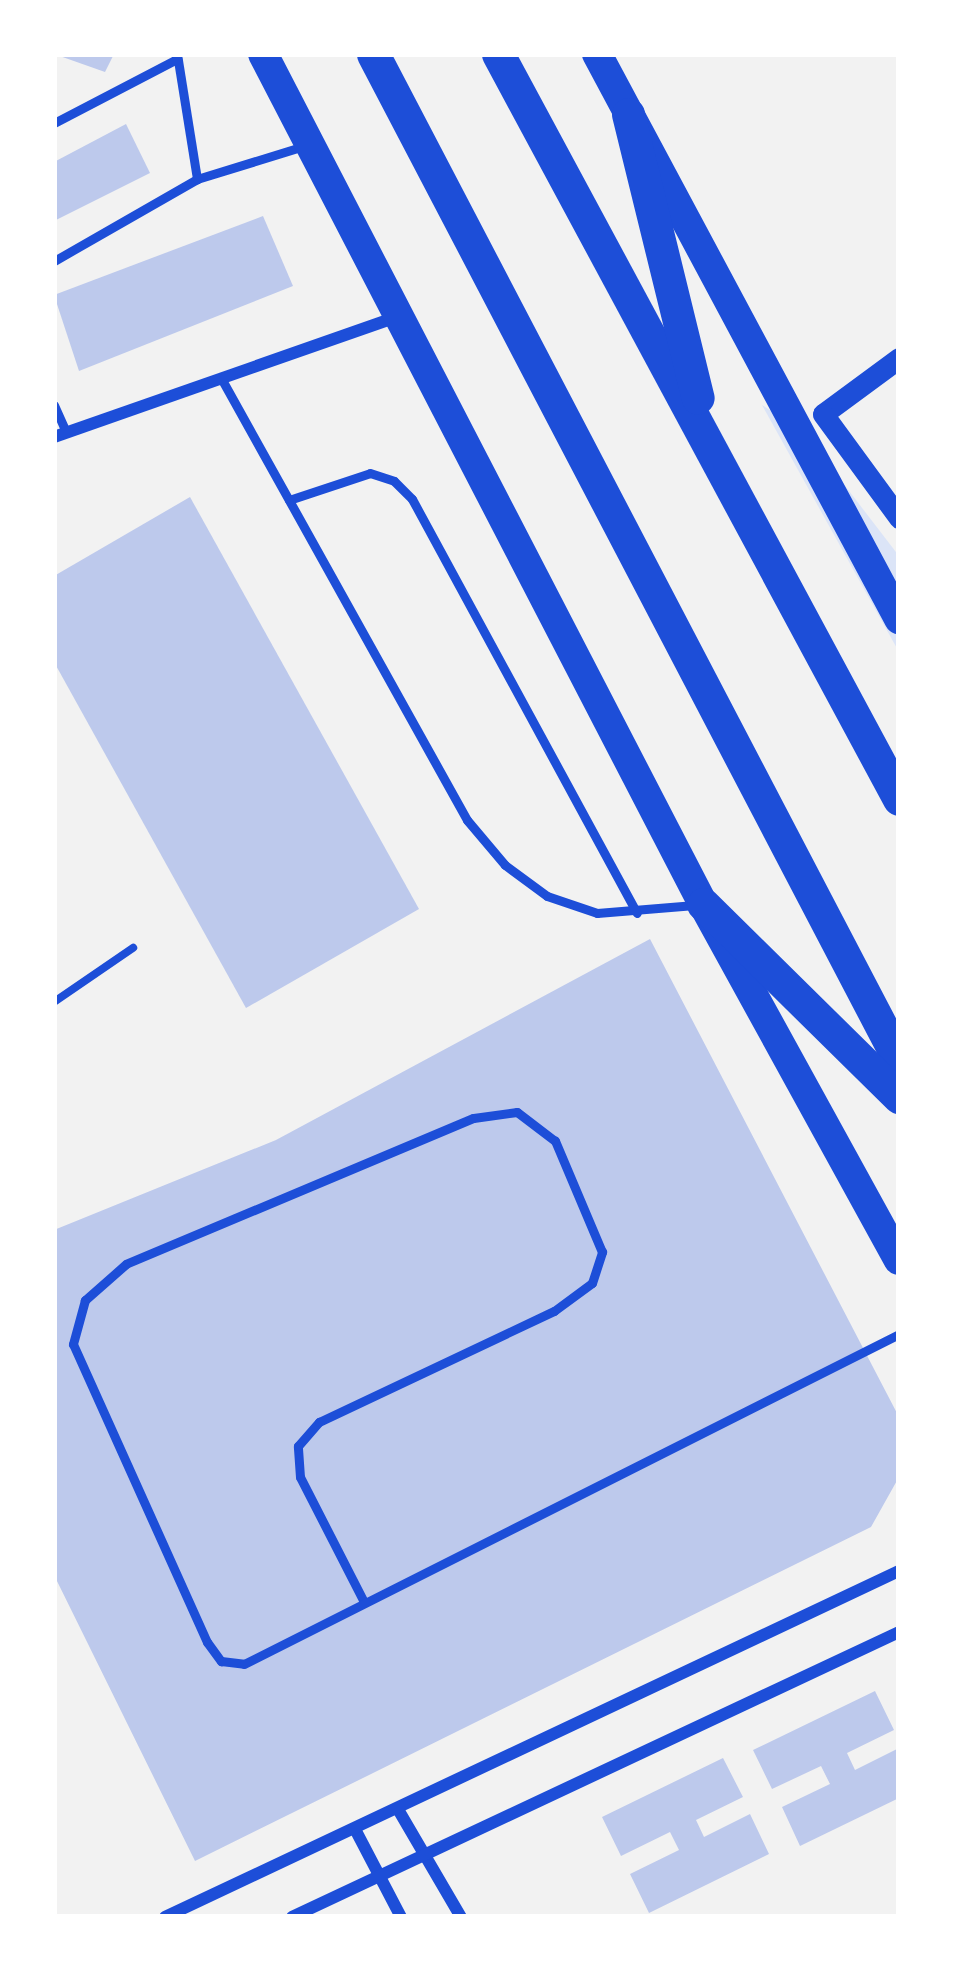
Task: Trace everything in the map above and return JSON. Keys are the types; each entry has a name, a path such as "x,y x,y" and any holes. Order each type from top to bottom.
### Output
{"highway":[{"path":"373,54 899,1060"},
{"path":"498,54 899,799"},
{"path":"628,114 710,447"},
{"path":"704,904 899,1097"}],"main road":[{"path":"263,54 404,315 704,904 899,1260"},
{"path":"597,54 899,619"}],"street":[{"path":"60,434 404,315"},
{"path":"899,358 823,413 899,518"},
{"path":"165,1917 356,1831 899,1570"},
{"path":"292,1917 899,1632"},
{"path":"399,1810 461,1917"},
{"path":"356,1831 401,1917"}],"lane":[{"path":"54,123 177,56 197,179"},
{"path":"54,261 197,179 310,144"},
{"path":"220,378 467,820 505,866 547,896 597,913 704,904"},
{"path":"54,405 60,434"},
{"path":"289,500 370,473 394,481 412,500 637,913"},
{"path":"364,1602 300,1477 298,1446 319,1422 554,1312 592,1283 602,1252 555,1141 517,1112 473,1118 126,1264 85,1300 73,1344 221,1661 244,1664 899,1334"}],"path":[{"path":"54,1002 134,948"}],"shaded area":[{"path":"762,405 803,431 899,556 899,652"}],"building":[{"path":"54,54 114,54 105,72"},
{"path":"126,124 150,173 54,221 54,162"},
{"path":"263,216 293,286 79,371 54,295"},
{"path":"190,497 419,909 246,1008 54,662 54,576"},
{"path":"650,939 899,1417 899,1477 871,1527 195,1861 54,1575 54,1230 276,1140"},
{"path":"875,1691 894,1730 847,1753 855,1770 899,1748 899,1798 800,1846 782,1807 830,1784 821,1766 772,1789 753,1750"},
{"path":"723,1758 743,1797 696,1820 704,1837 750,1814 769,1854 649,1913 630,1874 679,1850 670,1832 621,1856 602,1817"}]}
